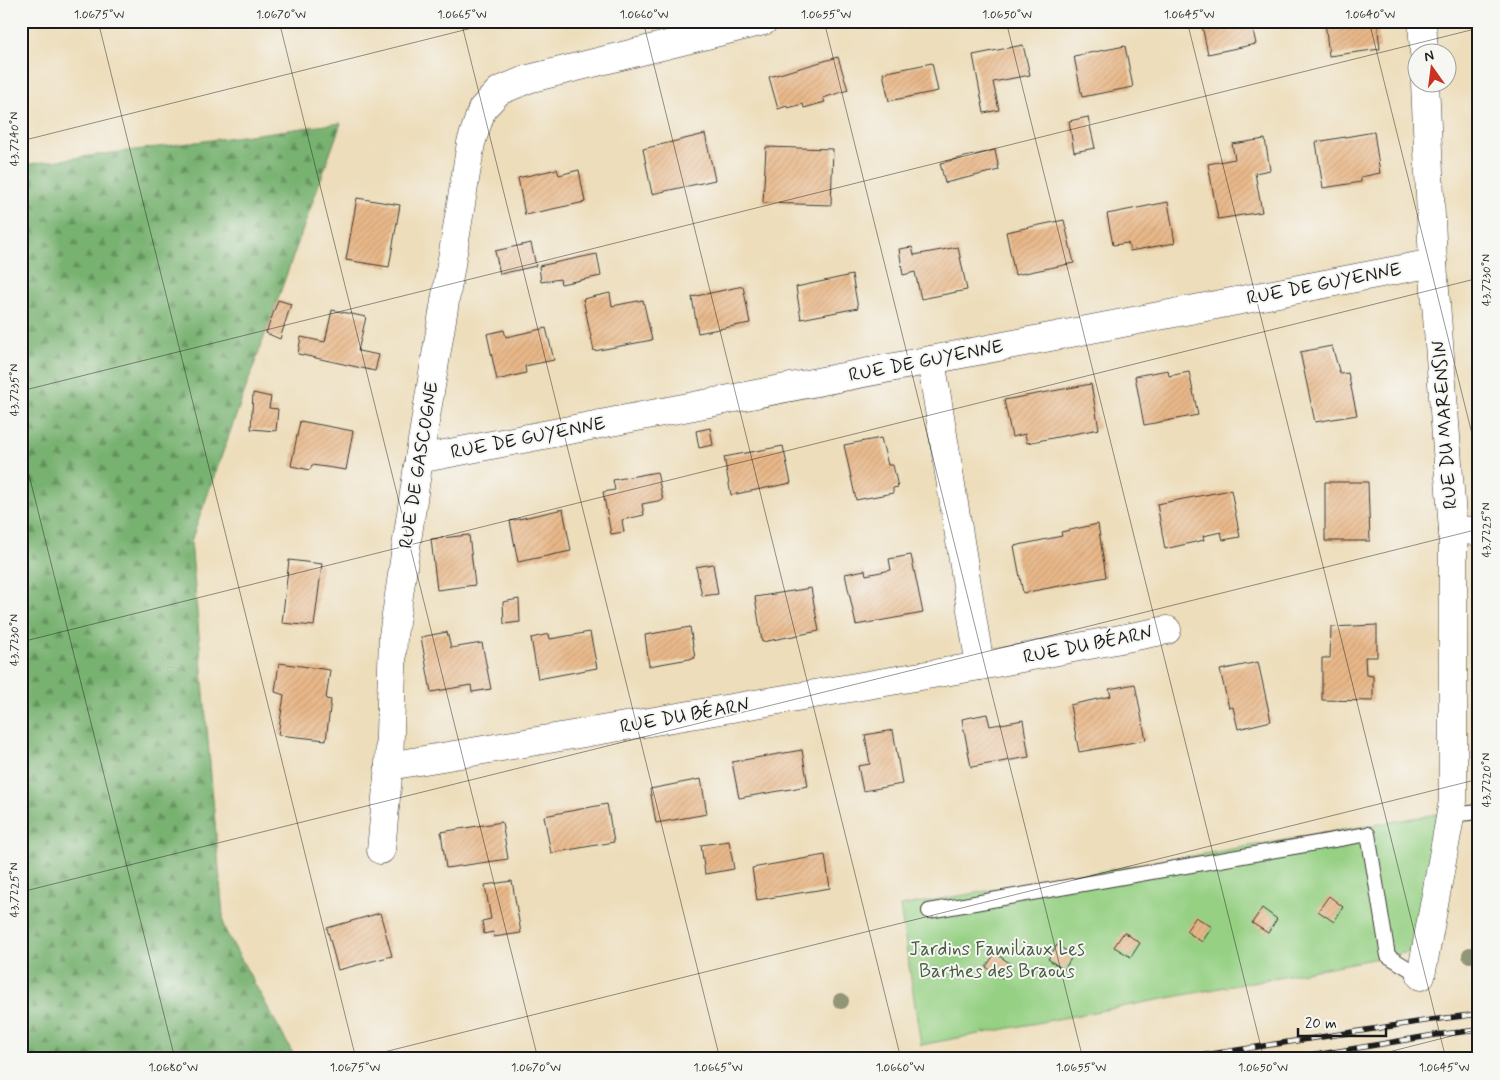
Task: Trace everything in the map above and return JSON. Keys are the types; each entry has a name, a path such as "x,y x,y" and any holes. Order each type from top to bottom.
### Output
{"street":[{"name":"RUE DE GASCOGNE","path":"381,850 389,766 393,636 419,459 471,143 482,109 499,91 528,79 764,21"},
{"path":"1422,21 1423,42"},
{"name":"RUE DU MARENSIN","path":"1421,976 1453,801 1466,531 1433,263 1425,92"},
{"name":"RUE DE GUYENNE","path":"419,459 1433,263"},
{"path":"931,360 980,666"},
{"name":"RUE DU BÉARN","path":"389,766 980,666 1167,630"}],"lane":[{"path":"1450,815 1479,812"},
{"path":"929,911 1368,834 1388,956 1421,976"}],"green space":[{"path":"341,123 191,541 224,928 296,1059 21,1059 21,165"},
{"name":"Jardins Familiaux Les Barthes des Braous","path":"1437,814 1415,951 921,1045 900,906"}],"building":[{"path":"1201,21 1251,21 1256,44 1208,54"},
{"path":"1325,21 1377,21 1380,49 1329,56"},
{"path":"1023,45 1030,75 993,82 999,110 984,113 973,55"},
{"path":"1125,46 1133,87 1082,97 1074,56"},
{"path":"838,57 848,90 823,98 825,102 804,108 803,104 778,109 769,77"},
{"path":"932,63 938,91 889,101 883,73"},
{"path":"1088,117 1095,148 1074,152 1069,121"},
{"path":"1374,132 1380,173 1361,177 1361,182 1323,188 1316,142"},
{"path":"705,134 715,180 652,194 643,149"},
{"path":"1265,139 1270,170 1255,173 1262,212 1218,219 1208,164 1235,159 1232,144"},
{"path":"766,147 833,149 831,205 763,203"},
{"path":"995,150 999,170 945,183 940,163"},
{"path":"557,169 559,175 579,170 585,202 525,215 518,178"},
{"path":"357,198 400,205 389,267 346,260"},
{"path":"1168,202 1175,243 1130,251 1128,243 1113,245 1107,214"},
{"path":"1064,220 1074,263 1015,275 1006,232"},
{"path":"531,243 536,266 500,274 495,251"},
{"path":"912,247 914,255 958,247 967,290 921,299 915,272 903,275 899,249"},
{"path":"597,254 601,276 561,284 560,279 541,282 539,266"},
{"path":"852,275 858,308 801,319 796,287"},
{"path":"743,286 750,323 698,333 692,297"},
{"path":"610,293 612,306 643,300 652,340 594,351 583,299"},
{"path":"278,300 291,304 280,339 266,333"},
{"path":"332,310 366,317 358,351 379,355 375,371 298,354 301,337 325,342"},
{"path":"546,328 554,360 525,366 526,373 497,380 487,334 504,330 506,337"},
{"path":"1332,346 1340,374 1348,373 1357,415 1315,422 1300,352"},
{"path":"1168,370 1169,376 1189,372 1198,415 1144,425 1135,376"},
{"path":"1091,384 1099,429 1027,443 1025,434 1012,437 1004,400"},
{"path":"253,393 271,397 269,408 278,409 276,431 251,429"},
{"path":"300,421 353,431 346,470 312,465 310,470 291,466"},
{"path":"710,428 713,445 699,448 696,431"},
{"path":"881,438 888,465 893,465 898,487 893,488 893,493 856,500 844,445"},
{"path":"783,446 791,483 731,495 724,457"},
{"path":"657,472 663,500 642,504 644,515 622,520 624,532 611,534 603,492 615,490 613,480"},
{"path":"1325,482 1368,482 1370,541 1325,541"},
{"path":"1231,490 1240,537 1223,540 1221,532 1203,536 1204,540 1165,549 1157,504"},
{"path":"563,509 571,551 518,562 510,521"},
{"path":"1098,524 1106,577 1023,593 1014,546 1062,536 1061,532"},
{"path":"469,535 475,585 437,590 431,539"},
{"path":"911,555 923,613 856,625 845,574 865,570 866,575 891,570 889,559"},
{"path":"289,560 322,564 314,626 282,623"},
{"path":"713,564 718,594 702,596 696,567"},
{"path":"811,588 819,631 762,642 755,597"},
{"path":"519,599 520,622 504,624 503,602"},
{"path":"1377,625 1377,657 1365,657 1366,675 1373,676 1373,701 1322,700 1322,658 1330,658 1331,627"},
{"path":"690,627 695,658 649,666 645,635"},
{"path":"447,632 451,648 482,643 491,689 472,692 471,685 431,692 421,637"},
{"path":"590,632 597,668 538,679 531,638 549,634 550,639"},
{"path":"1258,662 1271,721 1238,729 1233,707 1229,708 1220,670"},
{"path":"279,663 330,670 326,699 331,700 326,740 278,735 284,695 275,692"},
{"path":"1135,684 1146,740 1079,752 1070,705 1111,696 1109,689"},
{"path":"987,714 990,726 1023,720 1029,757 971,767 962,719"},
{"path":"893,730 902,784 863,791 858,766 870,764 865,735"},
{"path":"802,750 808,786 739,798 732,762"},
{"path":"701,779 707,814 656,823 650,789"},
{"path":"607,804 614,842 551,853 544,816"},
{"path":"502,822 508,859 446,868 441,832"},
{"path":"729,841 734,869 705,874 701,845"},
{"path":"825,855 830,888 757,900 752,868"},
{"path":"512,881 521,933 494,937 493,932 484,934 482,921 491,919 485,885"},
{"path":"1329,896 1343,907 1334,922 1318,911"},
{"path":"1262,908 1277,919 1268,933 1252,923"},
{"path":"380,913 392,956 338,970 327,928"},
{"path":"1196,917 1212,927 1202,942 1186,931"},
{"path":"1124,932 1140,943 1131,957 1114,947"},
{"path":"1057,945 1073,955 1064,970 1048,959"},
{"path":"995,953 1011,964 1002,978 986,967"}],"railway":[{"path":"1179,1059 1479,1014"},
{"path":"1292,1059 1435,1035 1479,1030"}]}
